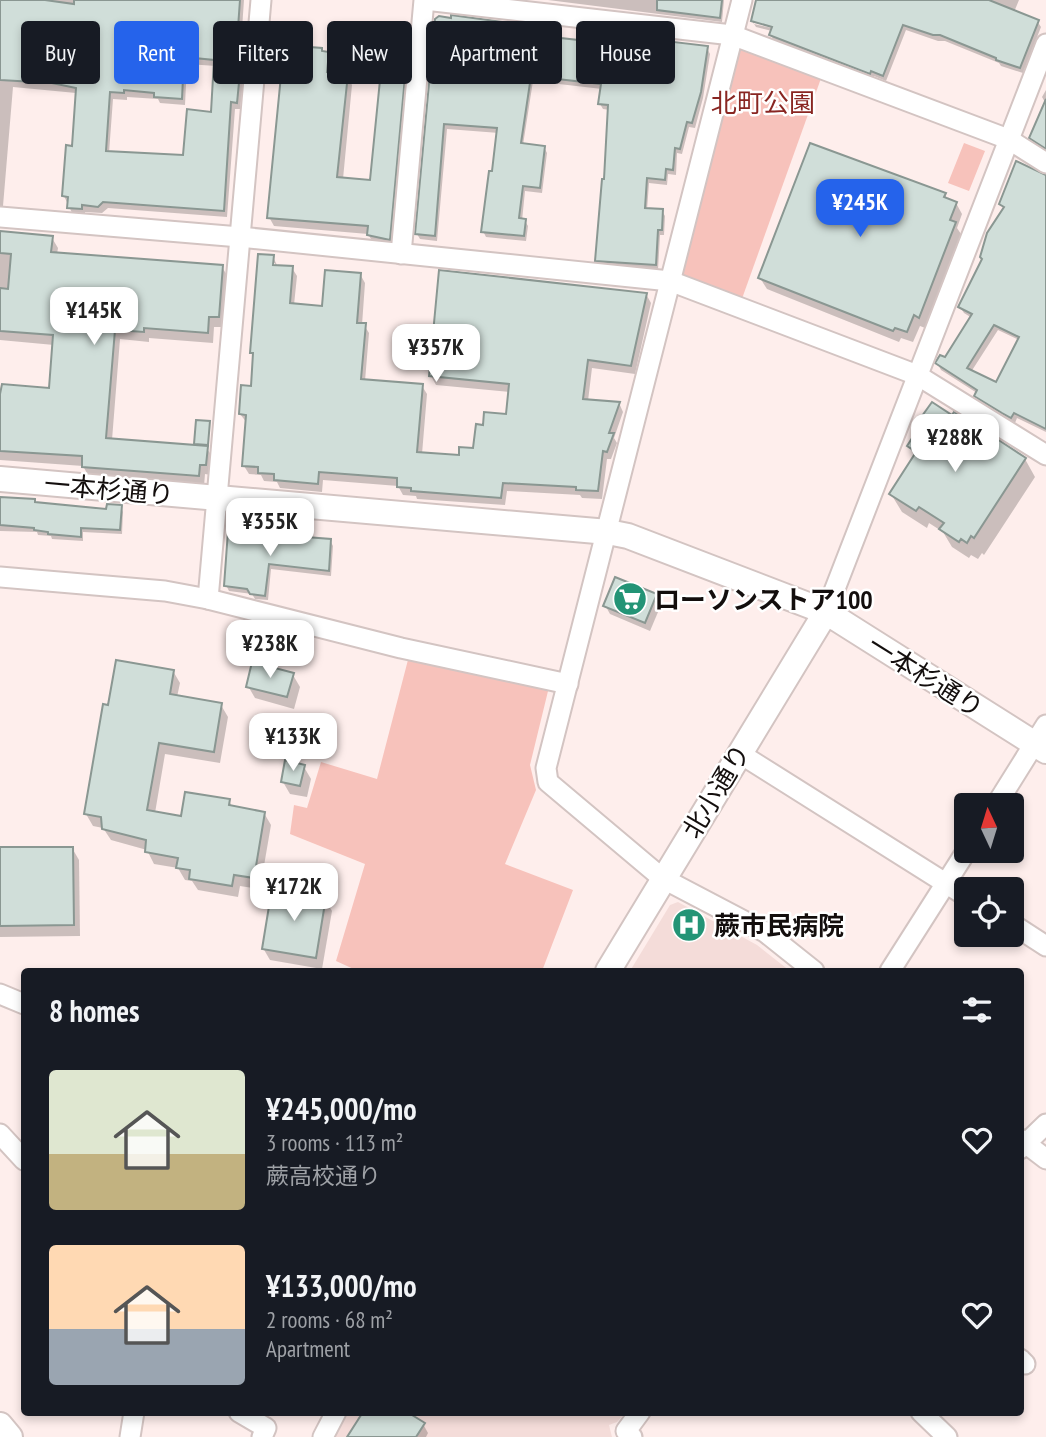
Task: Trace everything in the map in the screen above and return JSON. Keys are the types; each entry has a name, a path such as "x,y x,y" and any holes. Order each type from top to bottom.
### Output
{"street":[{"path":"208,598 261,0"},
{"path":"401,254 425,0 732,35 1008,139 1046,163"},
{"path":"741,0 546,768 548,782 662,878 765,932 810,968"},
{"path":"826,612 1046,44"},
{"path":"0,217 240,237 670,281 917,374 1046,455"},
{"name":"一本杉通り","path":"0,479 608,531 628,536 826,612 1042,740"},
{"path":"0,578 165,591 208,598 401,648 568,684"},
{"name":"北小通り","path":"610,968 826,612"},
{"path":"1004,793 1042,740"},
{"path":"738,753 954,889"},
{"path":"892,968 959,863"},
{"path":"1024,932 1046,946"},
{"path":"0,994 21,1003"},
{"path":"1024,1141 1046,1124"},
{"path":"0,1134 21,1157"},
{"path":"1024,1144 1046,1159"},
{"path":"130,1437 133,1416"},
{"path":"246,1416 266,1428 262,1437"},
{"path":"323,1437 334,1416"},
{"path":"632,1437 626,1432 637,1416"},
{"path":"925,1416 947,1437"},
{"path":"0,1425 10,1437"}],"shaded area":[{"name":"蕨市民病院","path":"678,902 757,945 786,968 632,968 670,905"},
{"path":"344,1416 622,1416 609,1425 612,1437 332,1437"}],"green space":[{"name":"北町公園","path":"732,35 824,70 739,307 670,281"},
{"path":"964,143 985,151 969,191 948,183"},
{"path":"409,656 549,687 530,765 536,790 505,864 573,890 543,968 351,968 336,961 365,864 290,834 294,805 307,808 321,762 377,779"}],"building":[{"path":"0,0 45,0 74,4 74,0 240,0 238,21 213,21 213,60 199,58 199,21 114,21 114,84 183,84 182,99 154,97 154,93 124,90 124,93 110,92 106,151 183,155 187,109 211,112 213,77 213,84 239,84 237,103 231,102 224,211 103,202 98,207 82,205 82,209 67,208 68,197 62,196 66,145 72,146 76,88 57,84 100,84 100,21 21,21 21,81 0,80"},
{"path":"657,0 722,0 720,18 657,10"},
{"path":"756,0 989,0 1039,20 1020,68 940,35 903,25 883,76 871,71 870,74 769,35 772,27 751,21"},
{"path":"451,15 496,21 435,21 439,16 451,18"},
{"path":"562,38 576,40 576,81 562,80"},
{"path":"675,42 708,46 701,92 692,123 687,122 680,149 675,148 673,170 666,169 665,180 647,178 645,208 663,209 662,230 658,230 656,265 595,261 604,179 608,105 598,104 601,84 675,84"},
{"path":"313,47 327,52 327,84 347,84 337,177 370,180 380,84 404,84 390,240 367,235 368,226 267,218 280,84 313,84"},
{"path":"429,84 530,84 521,143 545,146 540,188 523,186 519,218 526,219 524,236 481,232 497,128 444,124 435,236 415,234"},
{"path":"1046,99 1046,149 1029,138"},
{"path":"810,143 946,193 944,197 957,202 950,220 956,222 919,318 914,315 907,332 895,328 893,331 758,278"},
{"path":"1016,161 1046,175 1046,429 1014,413 1011,418 1002,413 974,396 977,390 935,363 940,355 945,357 972,314 958,307 982,259 980,257 987,233 1004,207 999,204","holes":["994,325 1019,337 996,382 967,368"]},
{"path":"0,231 53,236 51,252 223,265 219,317 209,317 208,333 144,328 144,332 115,330 106,438 208,446 206,465 200,465 199,476 82,467 82,456 0,451 2,384 49,388 53,335 0,331 0,288 8,289 11,254 0,253"},
{"path":"258,254 274,255 273,265 293,266 290,303 322,306 325,270 361,273 357,323 366,323 361,379 423,384 417,452 459,455 459,447 473,448 476,424 483,425 484,412 506,414 509,384 429,376 439,270 647,293 631,366 588,360 583,399 620,402 609,433 614,433 607,452 603,451 598,491 576,490 576,487 503,483 501,498 411,491 411,488 397,487 397,478 319,472 318,484 274,480 274,474 258,473 258,467 242,466 246,415 239,414 241,385 251,386 253,353 250,353"},
{"path":"932,402 972,424 967,431 992,448 997,439 1026,458 974,538 971,536 967,543 961,539 959,542 939,529 944,523 919,507 916,511 889,494 916,452 907,446"},
{"path":"196,420 210,421 208,445 194,444"},
{"path":"0,497 106,509 107,504 122,505 120,530 81,528 81,537 0,525"},
{"path":"228,531 331,539 329,571 269,564 265,596 250,594 247,589 224,586"},
{"path":"615,577 657,594 645,623 603,606"},
{"path":"116,660 174,670 170,694 222,703 214,752 159,743 147,810 181,816 185,792 230,799 229,805 265,812 254,878 234,875 232,886 189,879 190,870 176,868 178,858 145,852 146,840 102,829 101,817 84,814 103,704 108,705"},
{"path":"252,662 294,673 287,697 246,687"},
{"path":"285,760 305,765 300,786 281,782"},
{"path":"0,847 73,847 74,925 0,926"},
{"path":"272,888 326,897 316,958 262,949"},
{"path":"360,1416 414,1416 425,1423 416,1437 347,1437"}],"place":[{"name":"ローソンストア100","path":"630,599"},
{"name":"蕨市民病院","path":"689,925"}]}
